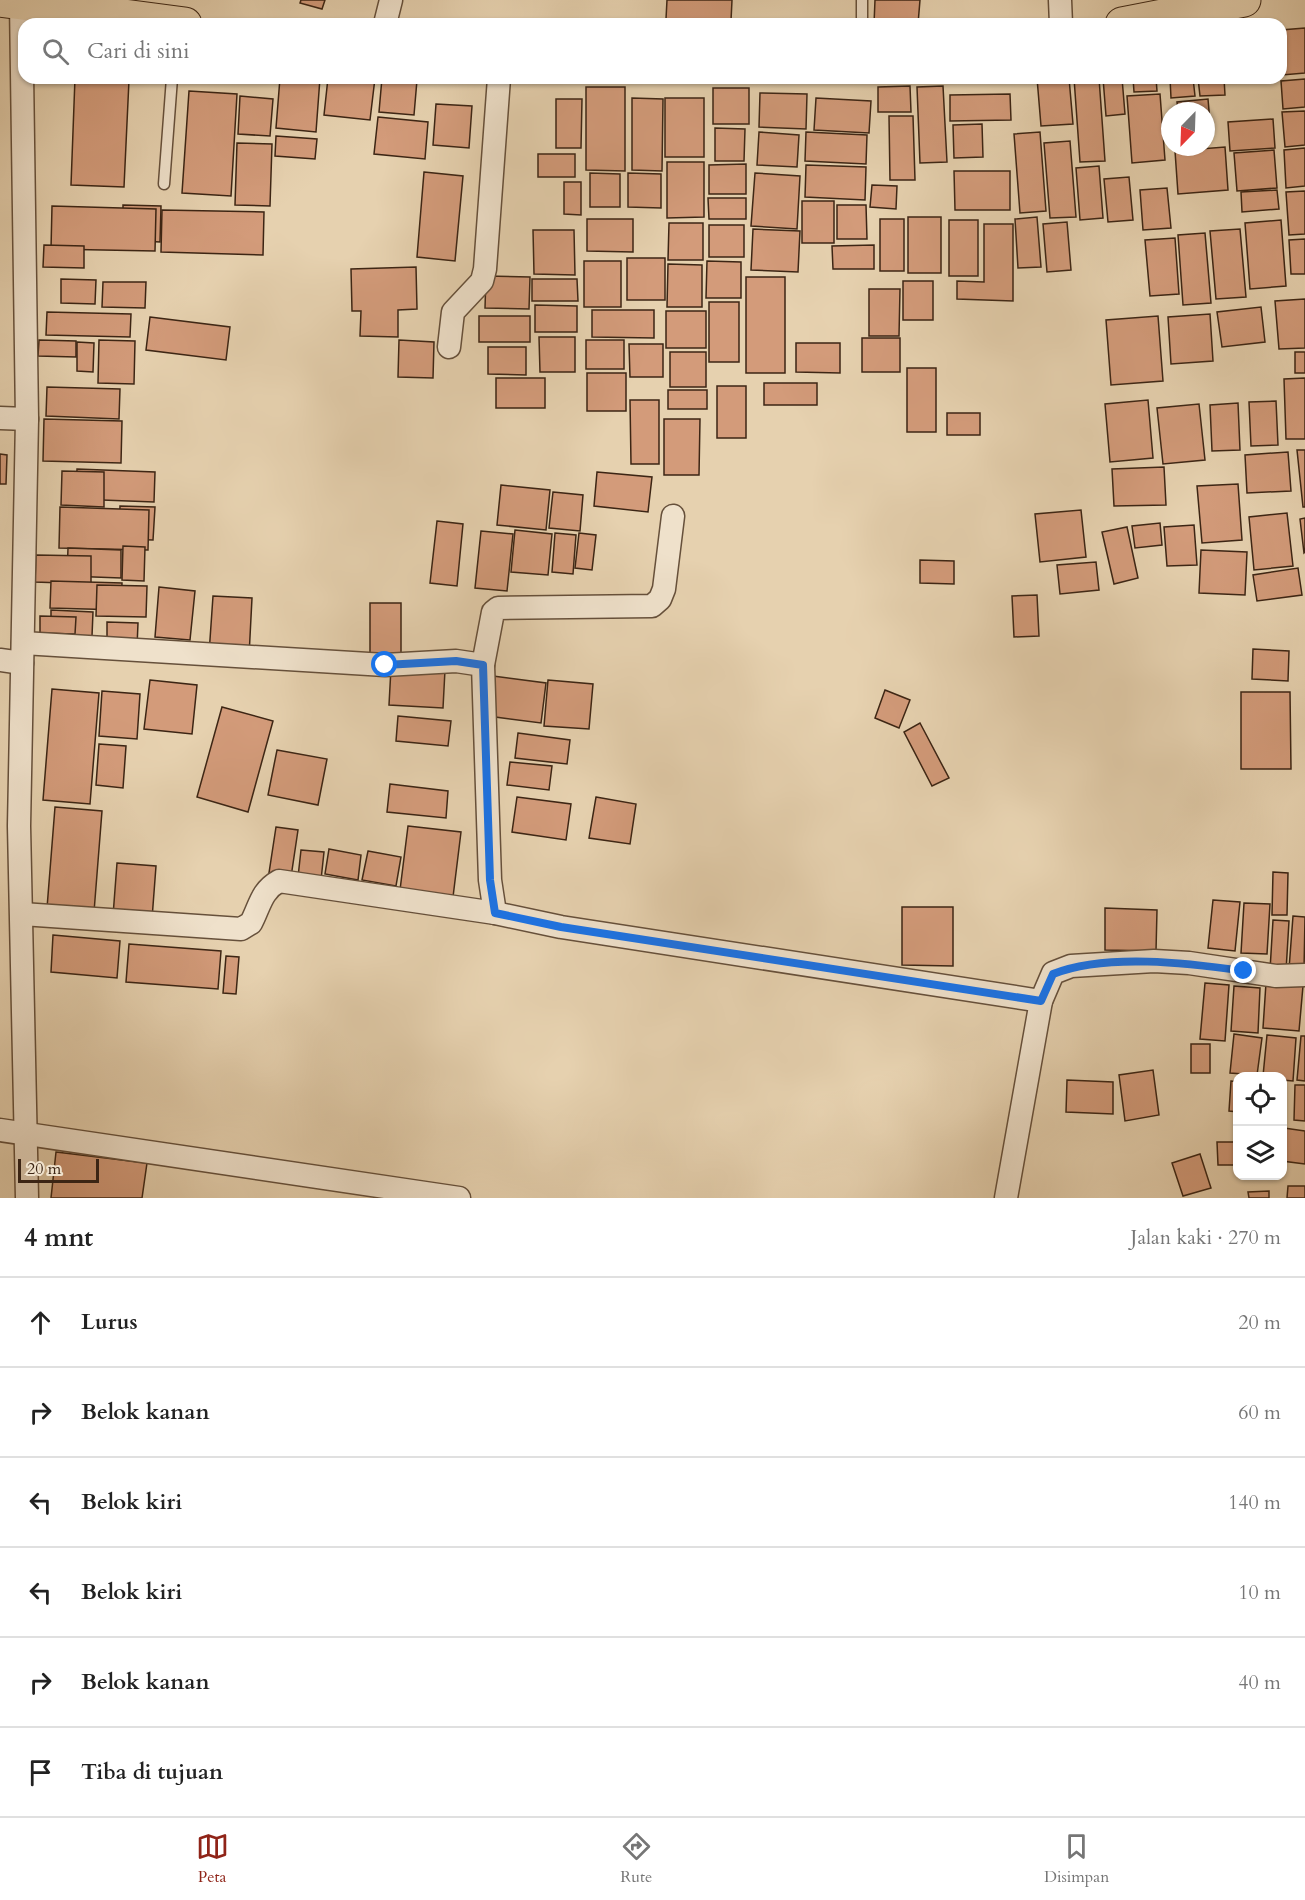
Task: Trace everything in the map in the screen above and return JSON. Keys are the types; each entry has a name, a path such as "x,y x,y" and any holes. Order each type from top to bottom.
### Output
{"highway":[{"path":"1152,18 1244,0"},
{"path":"10,2 133,18"}],"street":[{"path":"386,18 391,0"},
{"path":"1060,0 1060,18"},
{"path":"10,2 27,419 15,655 27,1198"},
{"path":"449,347 453,312 482,281 485,269 499,84"},
{"path":"0,418 27,419"},
{"path":"495,913 490,880 483,665 493,612 498,608 652,606 664,589 673,516"},
{"path":"15,655 385,665 456,661 483,665"},
{"path":"22,914 241,929 251,923 262,895 269,886 279,881 495,913 561,927 1041,1001"},
{"path":"1006,1198 1041,1001 1053,974 1071,966 1154,961 1189,963 1276,976 1305,975"},
{"path":"0,1130 459,1198"}],"lane":[{"path":"862,0 862,18"},
{"path":"164,184 172,84"}],"building":[{"path":"301,0 325,0 322,9 300,3"},
{"path":"667,0 732,0 731,18 666,18"},
{"path":"875,0 920,0 918,18 874,18"},
{"path":"1305,28 1305,73 1287,75 1287,30"},
{"path":"1305,79 1305,107 1283,109 1281,84 1287,84 1287,80"},
{"path":"75,84 129,84 124,187 71,185"},
{"path":"280,84 320,84 316,132 276,128"},
{"path":"327,84 374,84 370,120 324,115"},
{"path":"381,84 417,84 414,115 379,112"},
{"path":"1038,84 1070,84 1073,124 1041,126"},
{"path":"1074,84 1099,84 1105,161 1080,162"},
{"path":"1103,84 1122,84 1125,114 1106,116"},
{"path":"1133,84 1156,84 1157,91 1134,92"},
{"path":"1170,84 1194,84 1195,96 1171,98"},
{"path":"1199,84 1224,84 1225,95 1200,96"},
{"path":"910,86 911,112 878,112 878,87"},
{"path":"943,86 947,162 920,163 917,87"},
{"path":"586,87 625,87 625,171 586,170"},
{"path":"713,88 749,88 749,124 713,124"},
{"path":"189,91 237,94 231,196 182,193"},
{"path":"760,93 807,94 806,129 759,127"},
{"path":"1010,94 1011,120 950,121 950,95"},
{"path":"1160,94 1161,156 1165,156 1165,160 1132,163 1127,96"},
{"path":"240,96 273,99 270,136 238,134"},
{"path":"632,98 663,99 662,171 632,170"},
{"path":"665,98 704,98 704,157 665,157"},
{"path":"816,98 871,101 869,133 814,130"},
{"path":"556,99 582,99 581,148 556,148"},
{"path":"1208,99 1208,102 1177,102"},
{"path":"436,104 472,106 469,148 433,145"},
{"path":"1305,111 1305,145 1285,147 1282,112"},
{"path":"889,116 913,116 915,180 890,180"},
{"path":"378,117 428,122 425,159 374,154"},
{"path":"1273,119 1275,148 1230,151 1228,122"},
{"path":"982,124 983,157 954,158 953,125"},
{"path":"715,128 745,129 744,161 715,161"},
{"path":"759,132 799,135 797,167 757,165"},
{"path":"806,132 867,135 866,164 805,161"},
{"path":"1040,132 1046,211 1020,213 1014,134"},
{"path":"276,136 317,139 315,159 275,156"},
{"path":"1070,141 1076,217 1050,218 1044,143"},
{"path":"237,143 272,144 270,206 235,205"},
{"path":"1225,147 1228,190 1178,194 1175,156 1215,156 1215,148"},
{"path":"1305,148 1305,186 1286,188 1284,150"},
{"path":"1274,150 1277,188 1237,191 1234,153"},
{"path":"538,154 575,154 575,177 538,177"},
{"path":"667,162 704,162 704,217 667,218"},
{"path":"746,164 746,194 709,194 709,165"},
{"path":"806,165 866,167 865,200 805,197"},
{"path":"1099,166 1103,218 1080,220 1076,168"},
{"path":"954,171 1010,171 1010,210 955,210"},
{"path":"424,172 463,176 455,261 417,257"},
{"path":"590,173 620,174 620,207 590,207"},
{"path":"628,173 661,174 661,208 628,207"},
{"path":"755,173 800,176 797,229 751,226"},
{"path":"1129,177 1133,220 1108,222 1104,179"},
{"path":"564,182 581,182 581,215 564,214"},
{"path":"872,185 897,186 896,209 870,207"},
{"path":"1167,188 1171,228 1143,230 1140,190"},
{"path":"1277,190 1279,209 1242,212 1241,192"},
{"path":"1305,191 1305,234 1289,235 1286,192"},
{"path":"708,198 746,198 746,219 709,219"},
{"path":"802,201 834,201 834,243 802,243"},
{"path":"123,205 161,206 160,242 123,240"},
{"path":"837,205 866,205 867,239 837,239"},
{"path":"52,206 156,209 155,251 51,249"},
{"path":"162,210 264,212 263,255 161,252"},
{"path":"908,217 941,217 941,273 908,273"},
{"path":"1037,217 1041,267 1018,268 1015,219"},
{"path":"587,219 633,219 633,252 587,251"},
{"path":"880,219 904,219 904,271 880,271"},
{"path":"949,220 978,220 978,276 949,276"},
{"path":"1281,220 1286,286 1250,289 1245,223"},
{"path":"1067,222 1071,270 1047,272 1043,224"},
{"path":"669,223 703,223 703,260 668,260"},
{"path":"984,224 1013,224 1013,301 957,299 957,281 984,282"},
{"path":"709,225 744,225 744,257 709,257"},
{"path":"753,229 800,231 798,272 751,270"},
{"path":"1240,229 1246,297 1216,299 1210,231"},
{"path":"533,230 574,230 575,275 534,274"},
{"path":"1205,233 1211,303 1183,305 1178,235"},
{"path":"1175,238 1179,294 1150,296 1145,240"},
{"path":"1305,239 1305,274 1291,274 1289,240"},
{"path":"44,245 84,246 84,268 43,267"},
{"path":"874,245 874,269 833,269 832,246"},
{"path":"627,258 665,258 665,300 627,300"},
{"path":"584,261 621,261 621,307 584,307"},
{"path":"707,261 741,262 741,298 706,298"},
{"path":"668,264 702,265 702,307 667,307"},
{"path":"416,267 417,309 398,310 398,337 360,336 361,311 352,311 351,269"},
{"path":"486,276 530,277 529,309 485,308"},
{"path":"746,277 785,277 785,373 746,373"},
{"path":"61,279 96,280 95,304 61,303"},
{"path":"532,279 577,279 578,301 532,301"},
{"path":"903,281 933,281 933,320 903,320"},
{"path":"103,282 146,282 145,308 102,307"},
{"path":"869,289 900,289 899,336 869,336"},
{"path":"1305,299 1305,348 1279,349 1275,301"},
{"path":"709,302 739,302 739,362 709,362"},
{"path":"535,305 577,306 577,332 535,332"},
{"path":"1261,307 1265,342 1222,347 1217,312"},
{"path":"592,310 654,310 654,338 592,337"},
{"path":"666,311 706,311 706,348 666,348"},
{"path":"47,312 131,314 130,337 46,335"},
{"path":"1210,314 1213,361 1171,364 1168,317"},
{"path":"479,316 530,316 530,342 479,342"},
{"path":"1158,316 1163,381 1111,385 1106,320"},
{"path":"150,317 230,327 226,360 146,350"},
{"path":"539,337 575,337 575,372 540,372"},
{"path":"862,338 900,338 900,372 862,372"},
{"path":"39,340 76,341 76,357 38,356"},
{"path":"99,340 135,341 134,384 98,383"},
{"path":"399,340 434,342 433,378 398,377"},
{"path":"586,340 624,340 624,369 586,369"},
{"path":"77,342 94,343 93,372 77,371"},
{"path":"796,343 840,343 840,373 796,372"},
{"path":"629,344 663,344 663,377 630,377"},
{"path":"488,347 526,347 526,375 488,374"},
{"path":"670,352 706,352 706,387 670,387"},
{"path":"1295,352 1305,352 1305,373 1295,373"},
{"path":"907,368 936,368 936,432 907,432"},
{"path":"587,373 626,373 626,411 587,411"},
{"path":"496,378 545,378 545,408 496,408"},
{"path":"1305,378 1305,439 1286,439 1284,379"},
{"path":"764,383 817,383 817,405 764,405"},
{"path":"717,386 746,386 746,438 717,438"},
{"path":"47,387 120,389 119,419 46,416"},
{"path":"668,390 707,390 707,409 668,409"},
{"path":"630,400 659,400 659,464 631,464"},
{"path":"1148,400 1153,458 1110,462 1105,404"},
{"path":"1276,401 1278,445 1251,446 1249,402"},
{"path":"1238,403 1240,450 1212,451 1210,405"},
{"path":"1199,404 1205,460 1163,464 1157,408"},
{"path":"947,413 980,413 980,435 947,435"},
{"path":"44,419 122,421 121,463 43,461"},
{"path":"664,419 700,419 699,475 664,475"},
{"path":"1297,450 1305,450 1305,507 1303,507"},
{"path":"1288,452 1291,491 1247,493 1245,455"},
{"path":"0,454 7,455 6,484 0,484"},
{"path":"1164,467 1166,505 1114,506 1112,469"},
{"path":"77,469 155,472 154,502 76,499"},
{"path":"62,471 104,472 104,507 61,505"},
{"path":"597,472 652,477 648,512 594,506"},
{"path":"1238,484 1242,540 1202,543 1197,486"},
{"path":"501,485 550,490 546,530 497,525"},
{"path":"553,492 583,495 580,531 549,528"},
{"path":"120,506 155,507 153,540 119,539"},
{"path":"60,507 149,510 148,550 59,548"},
{"path":"1081,510 1086,557 1040,562 1035,514"},
{"path":"1287,513 1293,566 1254,570 1249,517"},
{"path":"1305,518 1305,552 1304,553 1300,519"},
{"path":"437,521 463,524 457,586 430,583"},
{"path":"1160,523 1162,545 1135,548 1132,526"},
{"path":"1194,525 1197,565 1167,566 1164,527"},
{"path":"1127,527 1138,578 1114,584 1102,532"},
{"path":"515,530 552,534 548,575 511,572"},
{"path":"481,531 513,534 507,591 475,588"},
{"path":"555,533 576,535 573,574 552,572"},
{"path":"579,533 596,535 592,570 575,568"},
{"path":"123,546 145,547 144,581 122,580"},
{"path":"68,548 121,550 121,578 67,576"},
{"path":"1201,550 1247,552 1245,595 1199,593"},
{"path":"36,555 91,556 91,584 35,582"},
{"path":"920,560 954,561 954,584 920,583"},
{"path":"1096,562 1099,590 1060,594 1057,565"},
{"path":"1298,568 1302,595 1257,601 1253,575"},
{"path":"51,581 122,583 121,610 50,608"},
{"path":"97,585 147,586 146,617 96,616"},
{"path":"159,587 195,591 190,640 155,637"},
{"path":"1037,595 1039,636 1014,637 1012,596"},
{"path":"213,596 252,598 249,656 209,654"},
{"path":"370,603 401,603 401,659 370,659"},
{"path":"51,610 93,612 92,636 51,635"},
{"path":"40,616 76,617 75,634 40,633"},
{"path":"107,622 138,623 137,647 107,646"},
{"path":"1253,649 1289,651 1288,681 1252,679"},
{"path":"391,668 445,670 443,708 389,705"},
{"path":"493,676 546,683 541,723 488,716"},
{"path":"150,680 197,685 192,734 144,729"},
{"path":"548,680 593,684 589,729 544,726"},
{"path":"52,689 99,693 90,804 43,800"},
{"path":"885,690 910,700 899,728 875,718"},
{"path":"102,691 140,694 137,739 99,736"},
{"path":"1241,692 1290,692 1291,769 1241,769"},
{"path":"222,707 273,721 248,812 197,797"},
{"path":"398,716 451,721 448,746 396,741"},
{"path":"920,723 949,778 932,786 904,732"},
{"path":"518,733 570,740 567,764 515,758"},
{"path":"99,744 126,746 123,788 96,785"},
{"path":"277,750 327,759 318,805 268,795"},
{"path":"510,762 552,766 549,790 507,785"},
{"path":"390,784 448,791 446,818 387,812"},
{"path":"517,797 571,804 566,840 512,832"},
{"path":"596,797 636,804 630,844 589,838"},
{"path":"55,807 102,811 94,912 47,908"},
{"path":"408,826 461,832 453,897 400,890"},
{"path":"276,827 298,830 291,877 269,873"},
{"path":"329,849 361,855 358,880 325,874"},
{"path":"301,850 324,852 321,880 298,877"},
{"path":"368,851 401,857 396,886 362,880"},
{"path":"117,863 156,866 152,919 113,916"},
{"path":"1273,872 1288,873 1287,915 1272,915"},
{"path":"1213,900 1240,902 1235,951 1208,948"},
{"path":"1244,903 1270,904 1267,954 1241,953"},
{"path":"902,907 953,907 953,966 902,965"},
{"path":"1105,908 1157,910 1156,951 1105,950"},
{"path":"1293,916 1305,917 1304,970 1289,969"},
{"path":"1273,920 1289,921 1286,971 1270,970"},
{"path":"53,935 120,941 117,978 51,972"},
{"path":"129,944 221,951 218,989 126,982"},
{"path":"226,956 239,957 236,994 223,993"},
{"path":"1205,983 1229,985 1225,1041 1200,1039"},
{"path":"1266,983 1303,986 1299,1031 1263,1028"},
{"path":"1234,986 1260,988 1258,1033 1231,1031"},
{"path":"1234,1034 1262,1038 1257,1072 1230,1073"},
{"path":"1267,1035 1296,1038 1293,1081 1287,1080 1287,1072 1263,1072"},
{"path":"1301,1036 1305,1036 1305,1081 1297,1080"},
{"path":"1191,1044 1210,1044 1210,1073 1191,1073"},
{"path":"1153,1070 1159,1115 1125,1121 1119,1075"},
{"path":"1067,1080 1113,1082 1113,1114 1066,1112"},
{"path":"1231,1081 1233,1081 1233,1111 1229,1111"},
{"path":"1295,1085 1305,1085 1305,1121 1294,1120"},
{"path":"1287,1128 1305,1131 1305,1164 1287,1162"},
{"path":"1217,1142 1233,1142 1233,1165 1218,1165"},
{"path":"56,1152 147,1163 142,1198 51,1198"},
{"path":"1200,1154 1211,1188 1183,1196 1172,1163"},
{"path":"1288,1186 1305,1186 1305,1198 1287,1198"},
{"path":"1269,1191 1269,1198 1249,1198 1248,1192"}],"route":[{"path":"385,665 456,661 483,665 490,880 495,913 561,927 1041,1001 1053,974 1071,966 1154,961 1189,963 1244,971"}]}
